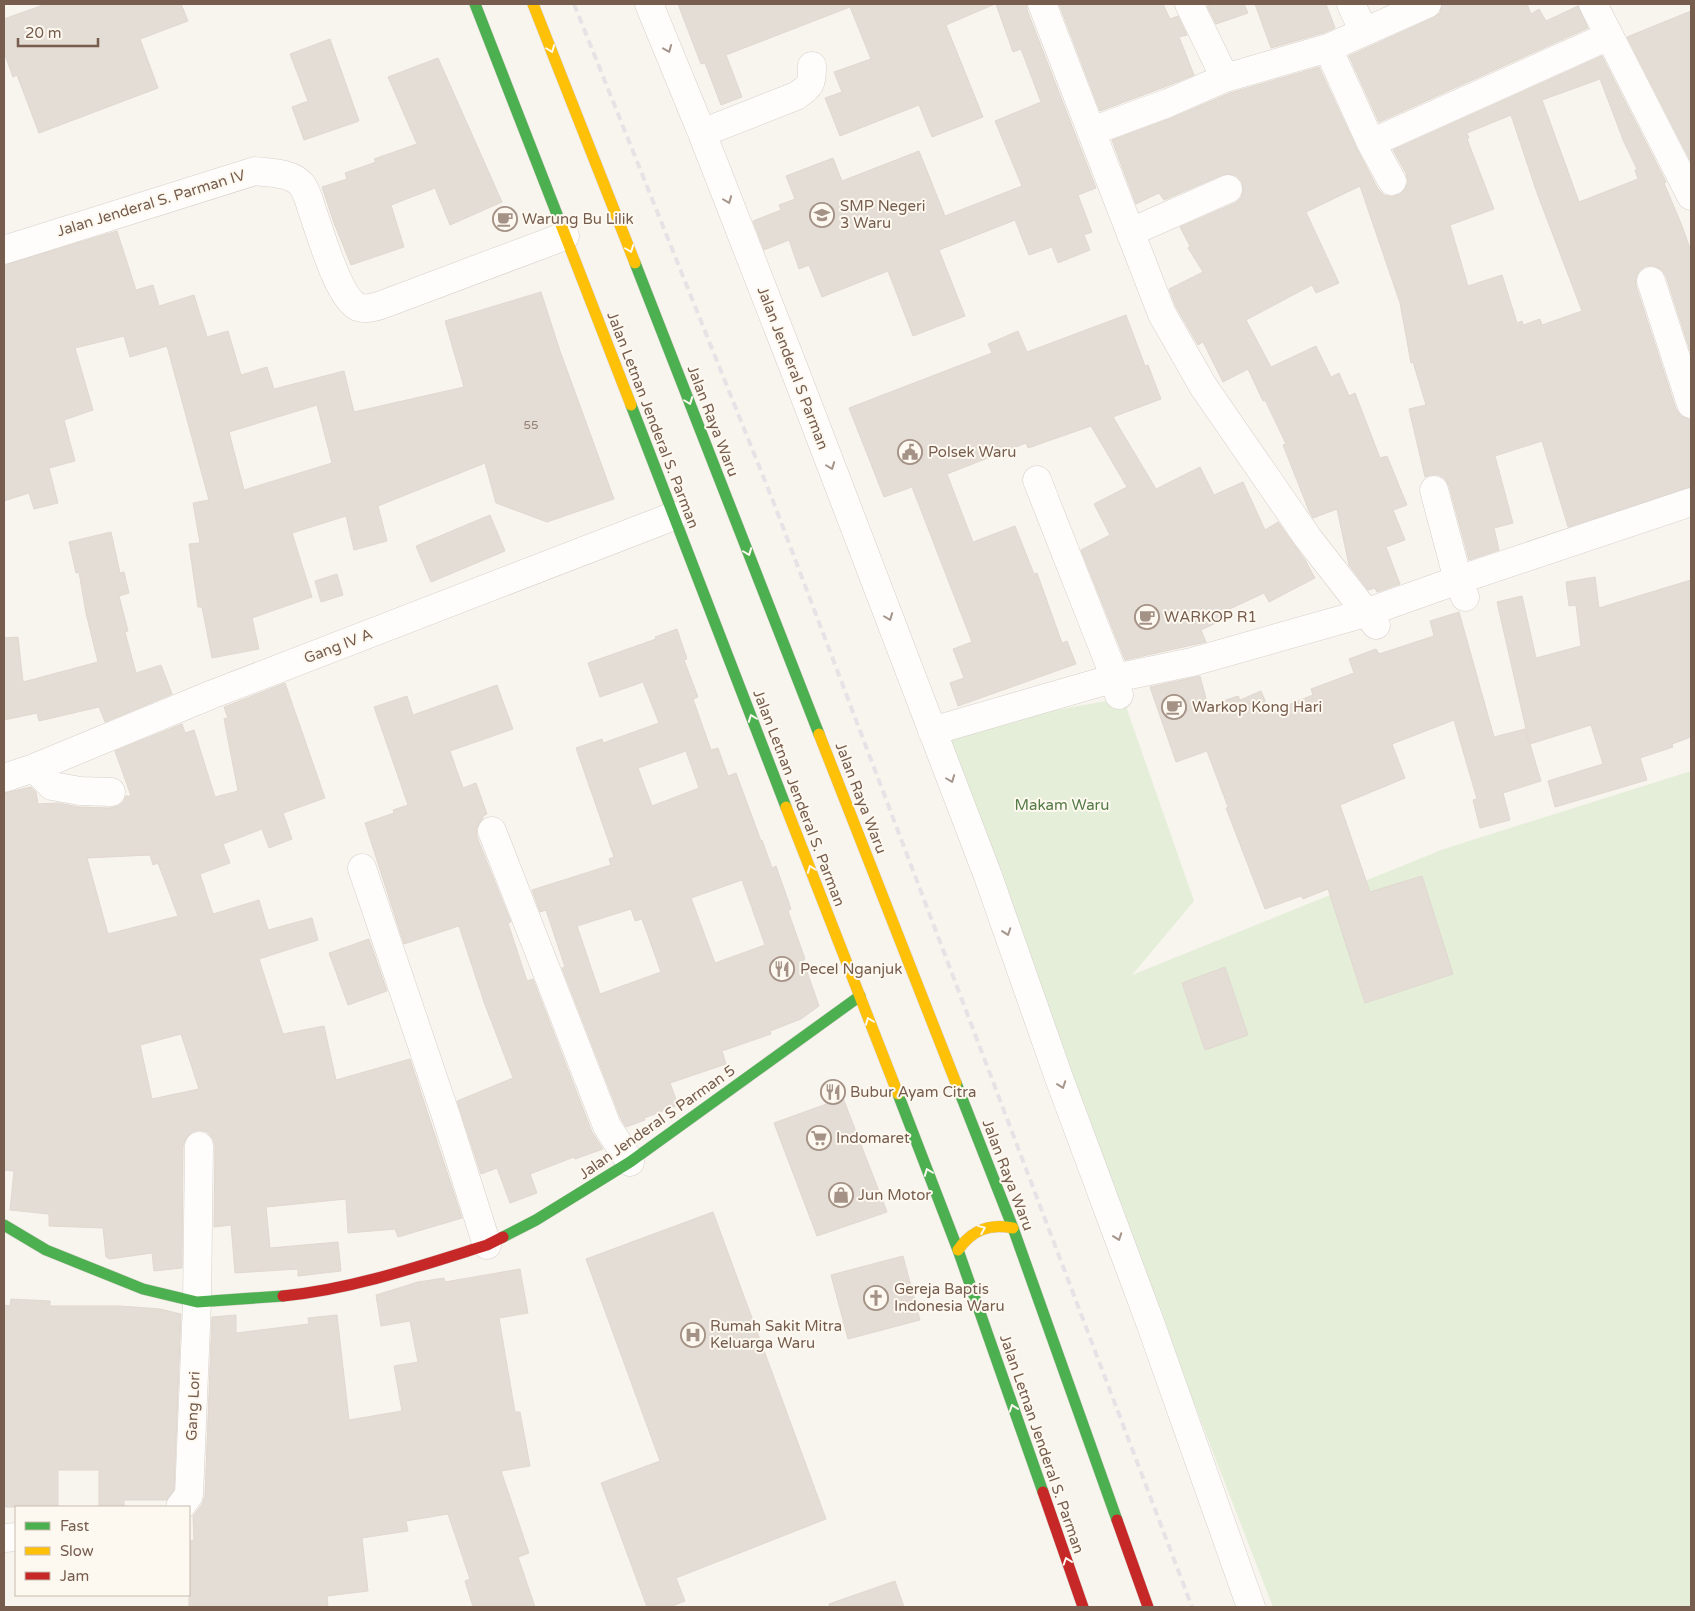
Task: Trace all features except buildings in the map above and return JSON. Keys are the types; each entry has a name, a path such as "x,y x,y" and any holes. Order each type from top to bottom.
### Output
{"main road":[{"name":"Jalan Letnan Jenderal S. Parman","path":"475,4 958,1250 1083,1607"},
{"name":"Jalan Raya Waru","path":"533,4 1013,1228 1148,1607"},
{"name":"Jalan Jenderal S Parman 5","path":"4,1224 46,1250 142,1289 197,1302 316,1293 366,1282 487,1245 536,1220 630,1162 860,996"},
{"path":"958,1250 964,1241 981,1228 992,1225 1003,1225 1013,1228"}],"street":[{"name":"Jalan Jenderal S Parman","path":"649,4 702,133 988,876 1056,1069 1151,1324 1251,1607"},
{"path":"1042,4 1162,314 1203,386 1308,538 1371,619"},
{"path":"1189,4 1225,78"},
{"path":"1350,4 1364,32"},
{"path":"1092,131 1168,103 1225,78 1328,48 1427,4"},
{"path":"1599,5 1609,36 1689,187"},
{"path":"1371,143 1609,36"},
{"path":"1328,48 1371,143 1392,181"},
{"path":"702,133 808,89 812,81 812,66"},
{"name":"Jalan Jenderal S. Parman IV","path":"4,250 255,171 284,174 302,185 340,285 348,300 358,307 370,308 384,304 565,236"},
{"path":"1131,232 1228,189"},
{"path":"1651,281 1691,404"},
{"path":"1037,480 1117,686"},
{"path":"1434,490 1462,588"},
{"path":"933,732 1117,686 1228,669 1462,588 1691,502"},
{"path":"1462,588 1581,557 1691,512"},
{"name":"Gang IV A","path":"4,778 34,768 213,694 674,516"},
{"path":"34,768 52,786 80,791 111,792"},
{"path":"492,830 607,1126 619,1148 630,1162"},
{"path":"362,868 443,1106 487,1245"},
{"name":"Gang Lori","path":"181,1506 189,1495 197,1302 199,1146"}],"green space":[{"name":"Makam Waru","path":"1123,698 1194,901 1132,975 1444,849 1691,771 1691,1607 1273,1607 935,735 1001,720"}],"railway":[{"path":"574,4 773,501 1192,1607"}],"traffic: fast":[{"path":"475,4 560,222"},
{"path":"635,263 819,734"},
{"path":"631,405 786,807"},
{"path":"503,1237 536,1220 630,1162 860,996"},
{"path":"956,1083 1013,1228 1117,1520"},
{"path":"898,1094 958,1250 1043,1492"},
{"path":"4,1225 46,1250 143,1289 197,1302 283,1296"}],"traffic: slow":[{"path":"533,4 635,263"},
{"path":"560,222 631,405"},
{"path":"819,734 956,1083"},
{"path":"786,807 898,1094"},
{"path":"958,1250 969,1237 989,1227 1013,1228"}],"traffic: jam":[{"path":"283,1296 335,1288 386,1276 487,1245 503,1237"},
{"path":"1043,1492 1083,1607"},
{"path":"1117,1520 1148,1607"}],"place":[{"name":"SMP Negeri 3 Waru","path":"822,215"},
{"name":"Warung Bu Lilik","path":"505,219"},
{"name":"Polsek Waru","path":"910,452"},
{"name":"WARKOP R1","path":"1147,617"},
{"name":"Warkop Kong Hari","path":"1174,707"},
{"name":"Pecel Nganjuk","path":"782,969"},
{"name":"Bubur Ayam Citra","path":"833,1092"},
{"name":"Indomaret","path":"819,1138"},
{"name":"Jun Motor","path":"841,1195"},
{"name":"Gereja Baptis Indonesia Waru","path":"876,1298"},
{"name":"Rumah Sakit Mitra Keluarga Waru","path":"693,1335"}]}
